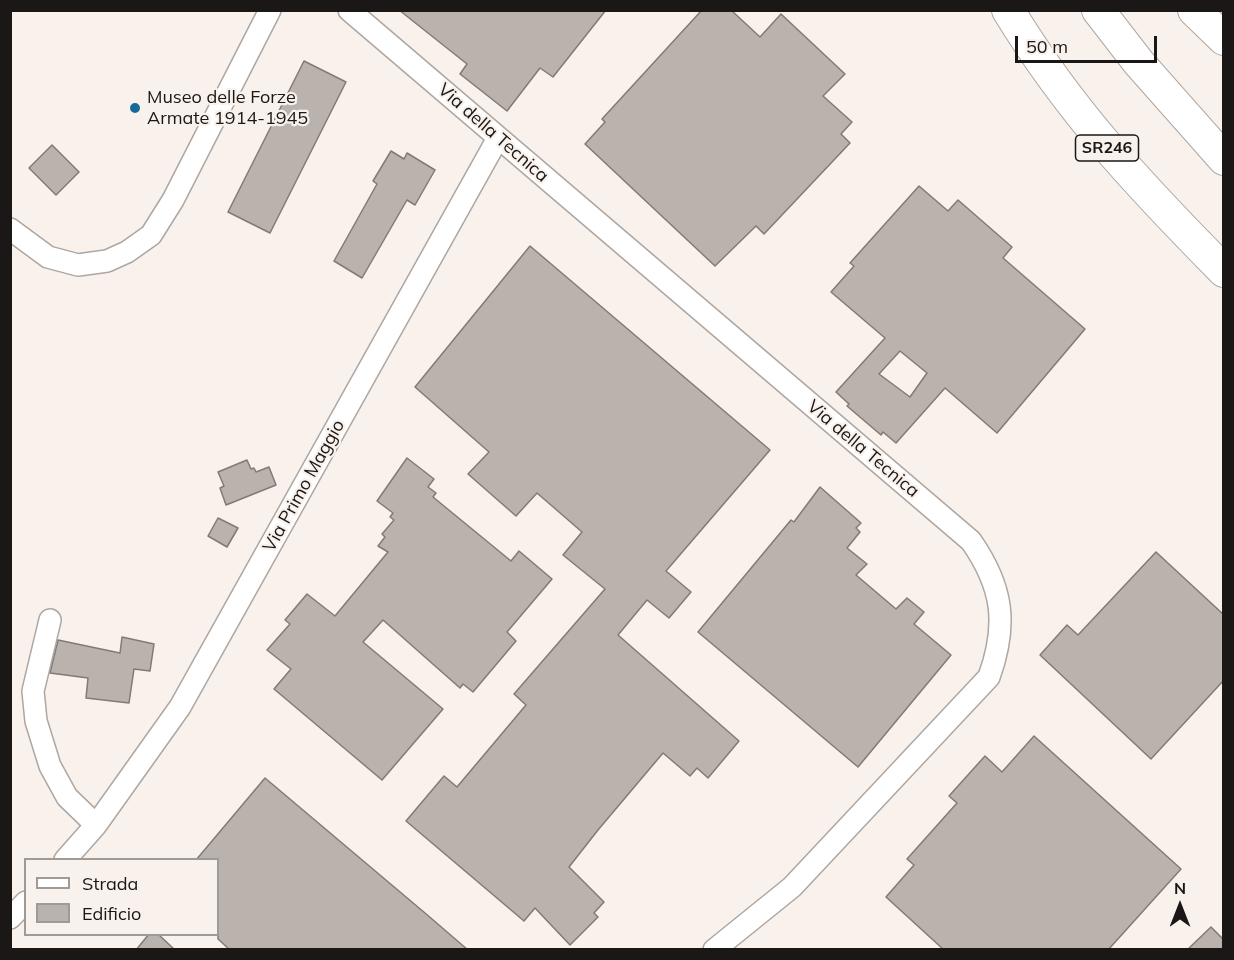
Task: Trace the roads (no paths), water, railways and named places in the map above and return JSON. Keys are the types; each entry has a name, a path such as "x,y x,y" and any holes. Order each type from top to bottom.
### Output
{"highway":[{"name":"SR246","path":"1008,10 1052,80 1089,127 1143,190 1224,272"},
{"path":"1098,10 1139,63 1224,159"},
{"path":"1194,10 1224,39"}],"street":[{"path":"10,229 48,257 78,265 107,261 127,252 151,235 173,200 270,10"},
{"name":"Via della Tecnica","path":"349,10 970,541 986,564 998,595 1002,622 997,655 989,677 792,887 714,950"},
{"name":"Via Primo Maggio","path":"67,858 96,825 180,707 498,138"},
{"path":"50,620 33,691 36,721 50,766 67,797 96,825"},
{"path":"10,918 24,904"}],"place":[{"name":"Museo delle Forze Armate 1914-1945","path":"135,108"}]}
